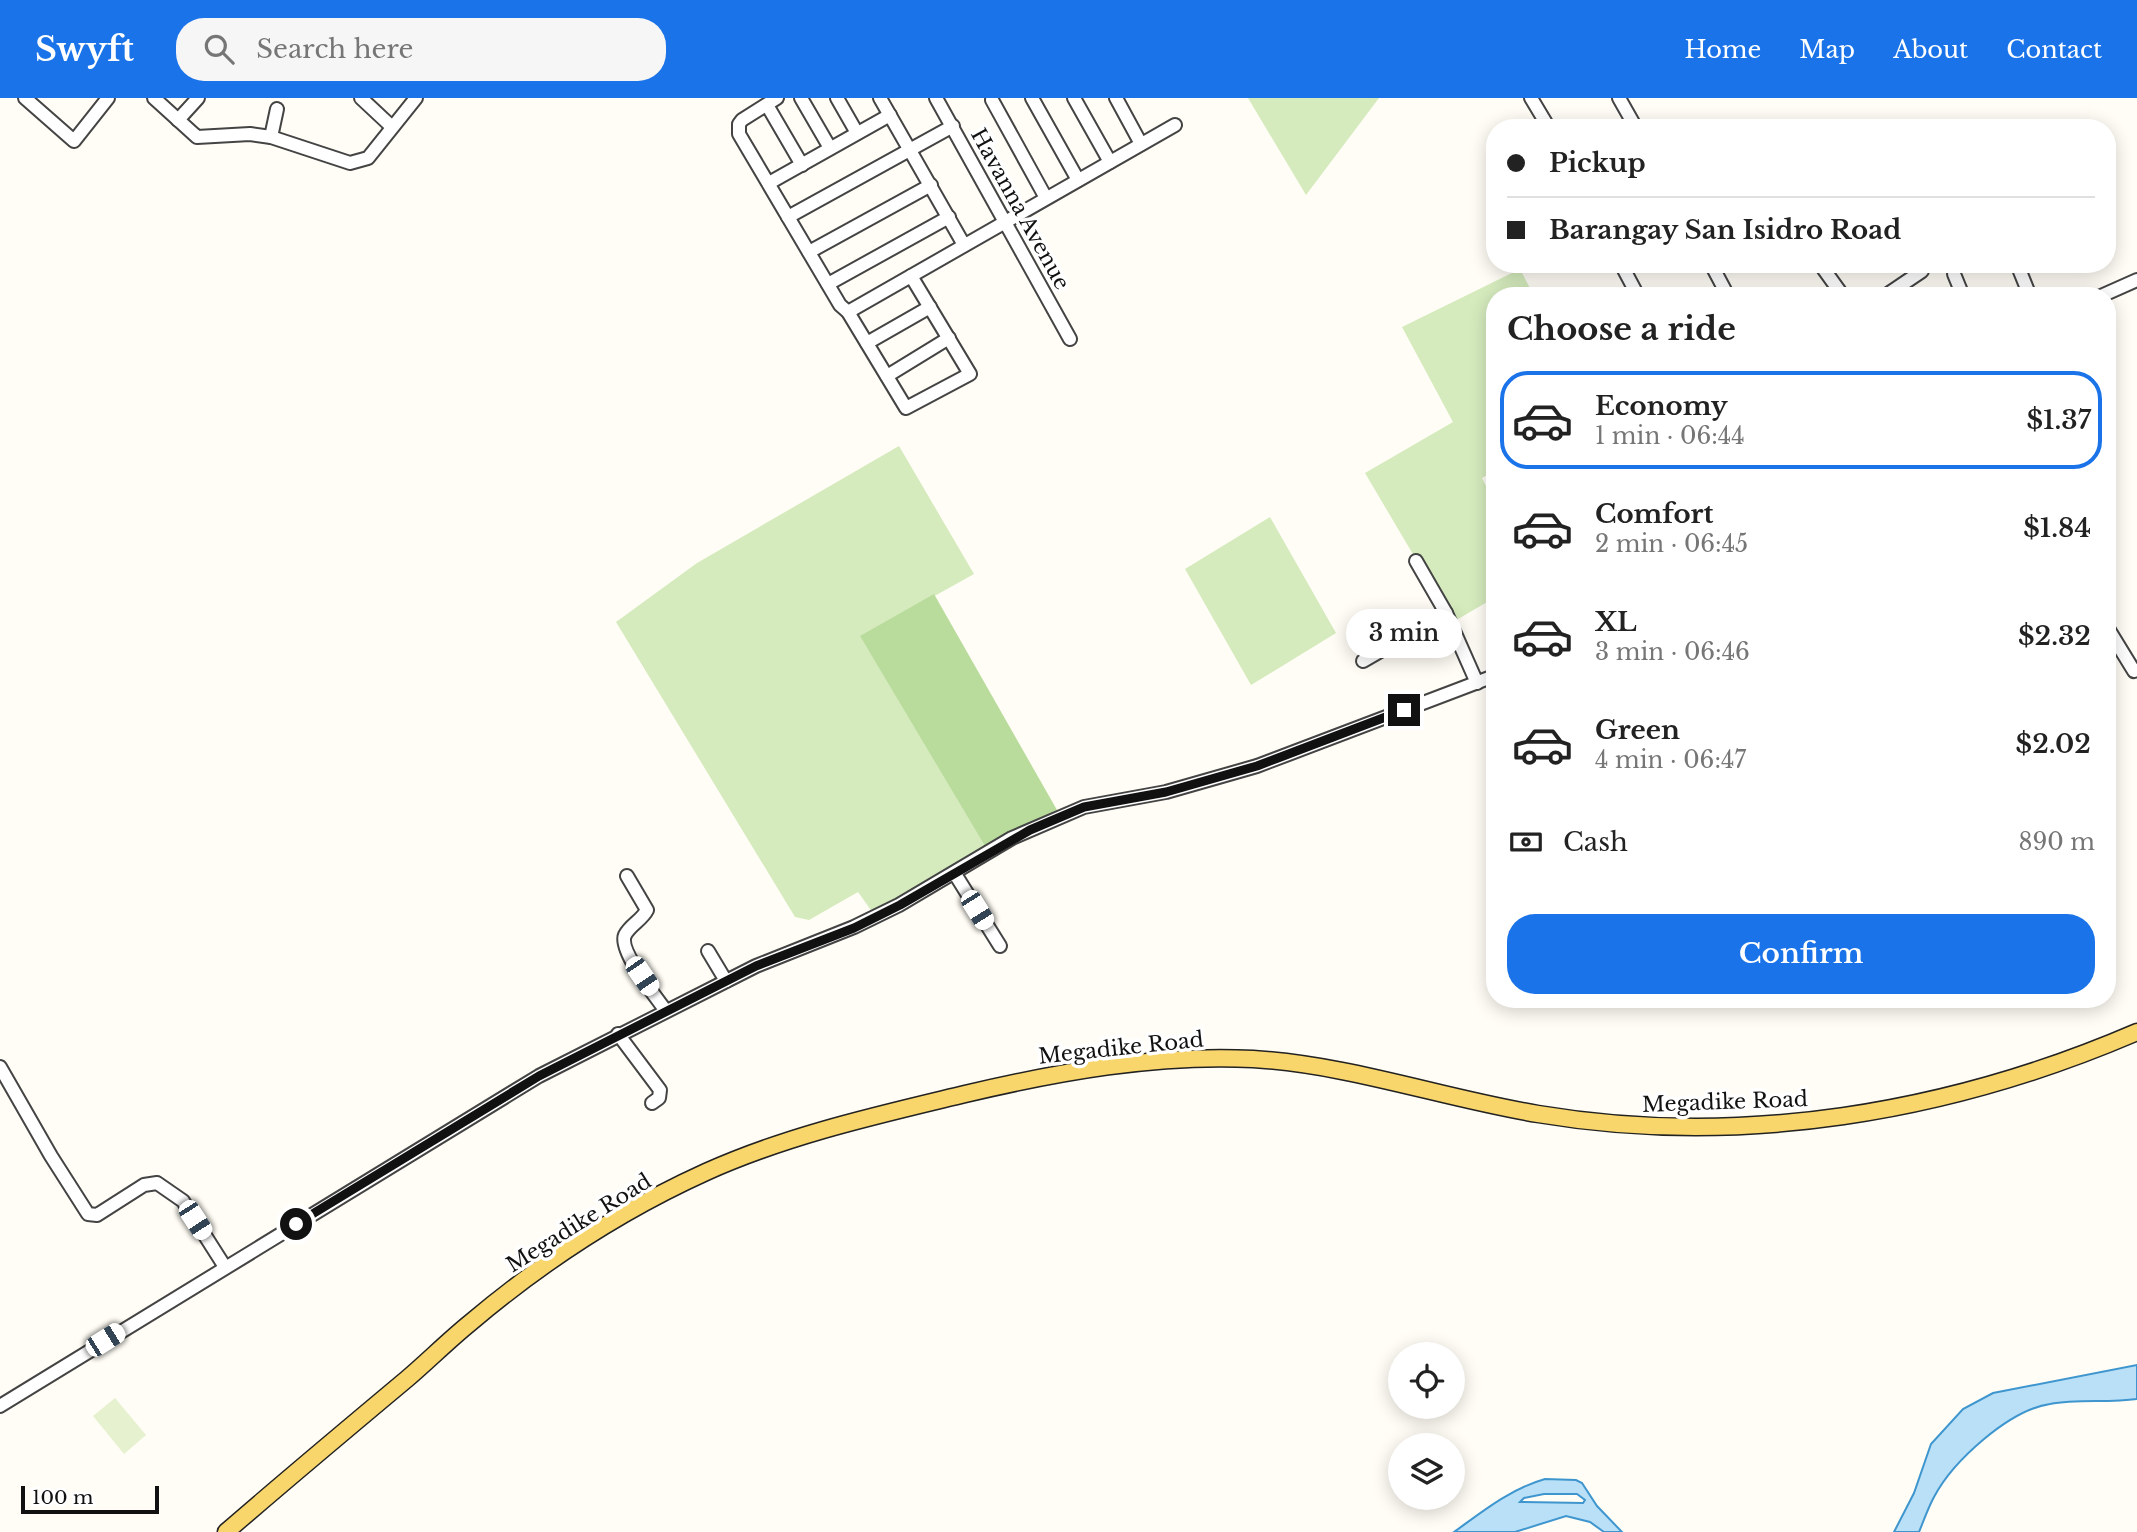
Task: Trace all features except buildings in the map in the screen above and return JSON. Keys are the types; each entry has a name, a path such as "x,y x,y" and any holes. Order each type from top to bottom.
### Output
{"main road":[{"name":"Megadike Road","path":"226,1532 469,1324 596,1232 694,1178 748,1155 914,1107 1024,1080 1090,1069 1227,1058 1317,1065 1523,1111 1585,1121 1683,1128 1763,1125 1827,1119 1931,1101 2061,1062 2137,1032"}],"street":[{"path":"25,98 74,141 108,98"},
{"path":"153,98 197,137 250,134 271,137 350,163 368,158 416,98"},
{"path":"178,120 198,98"},
{"path":"361,98 393,127"},
{"path":"802,98 830,148"},
{"path":"837,98 857,133"},
{"path":"880,98 964,246"},
{"name":"Havanna Avenue","path":"936,98 1070,339"},
{"path":"1032,98 1078,180"},
{"path":"1074,98 1110,162"},
{"path":"1116,98 1141,144"},
{"path":"1531,98 1544,119"},
{"path":"1619,98 1631,119"},
{"path":"997,100 1046,198"},
{"path":"802,165 772,101 742,120 738,129 768,183 840,305 848,312 906,408 971,374 911,276"},
{"path":"271,137 277,108"},
{"path":"768,183 890,115"},
{"path":"848,312 1175,125"},
{"path":"788,217 953,126"},
{"path":"809,252 931,185"},
{"path":"828,284 949,217"},
{"path":"1898,287 1919,273"},
{"path":"1954,274 1959,287"},
{"path":"2116,292 2135,286"},
{"path":"867,343 930,307"},
{"path":"887,376 949,338"},
{"path":"1416,561 1446,613 1477,683"},
{"path":"1363,661 1446,613"},
{"path":"2116,642 2134,671 2137,670"},
{"path":"0,1406 539,1076 756,966 854,928 955,874 1012,838 1084,807 1166,792 1257,766 1486,679"},
{"path":"955,874 1000,946"},
{"path":"627,876 647,910 627,931 624,943 630,958 666,1011"},
{"path":"708,951 726,981"},
{"path":"618,1034 660,1090 659,1098 652,1103"},
{"path":"0,1067 88,1214 97,1215 144,1185 157,1182 183,1201 225,1267"}],"green space":[{"path":"1248,98 1379,98 1306,195"},
{"path":"1512,273 1522,273 1529,287 1486,287 1486,476 1482,478 1486,486 1486,603 1453,622 1365,473 1453,422 1402,327"},
{"path":"899,446 974,574 861,637 986,848 873,913 858,892 809,920 795,917 616,622 697,563"},
{"path":"1270,517 1336,633 1251,685 1185,569"},
{"path":"934,594 1057,810 986,848 860,636"},
{"path":"115,1398 146,1435 124,1454 93,1416"}],"water":[{"path":"2137,1365 2137,1399 2050,1404 2017,1416 1984,1439 1954,1468 1934,1497 1919,1532 1894,1532 1914,1493 1931,1444 1963,1409 1993,1393"},
{"path":"1545,1479 1576,1480 1582,1483 1597,1506 1622,1532 1604,1532 1590,1522 1566,1516 1515,1532 1454,1532 1497,1501","holes":["1544,1494 1577,1494 1585,1500 1583,1503 1520,1502 1524,1498"]}],"route":[{"path":"296,1224 539,1076 756,966 854,928 900,905 1012,838 1084,807 1166,792 1257,766 1404,710"}]}
